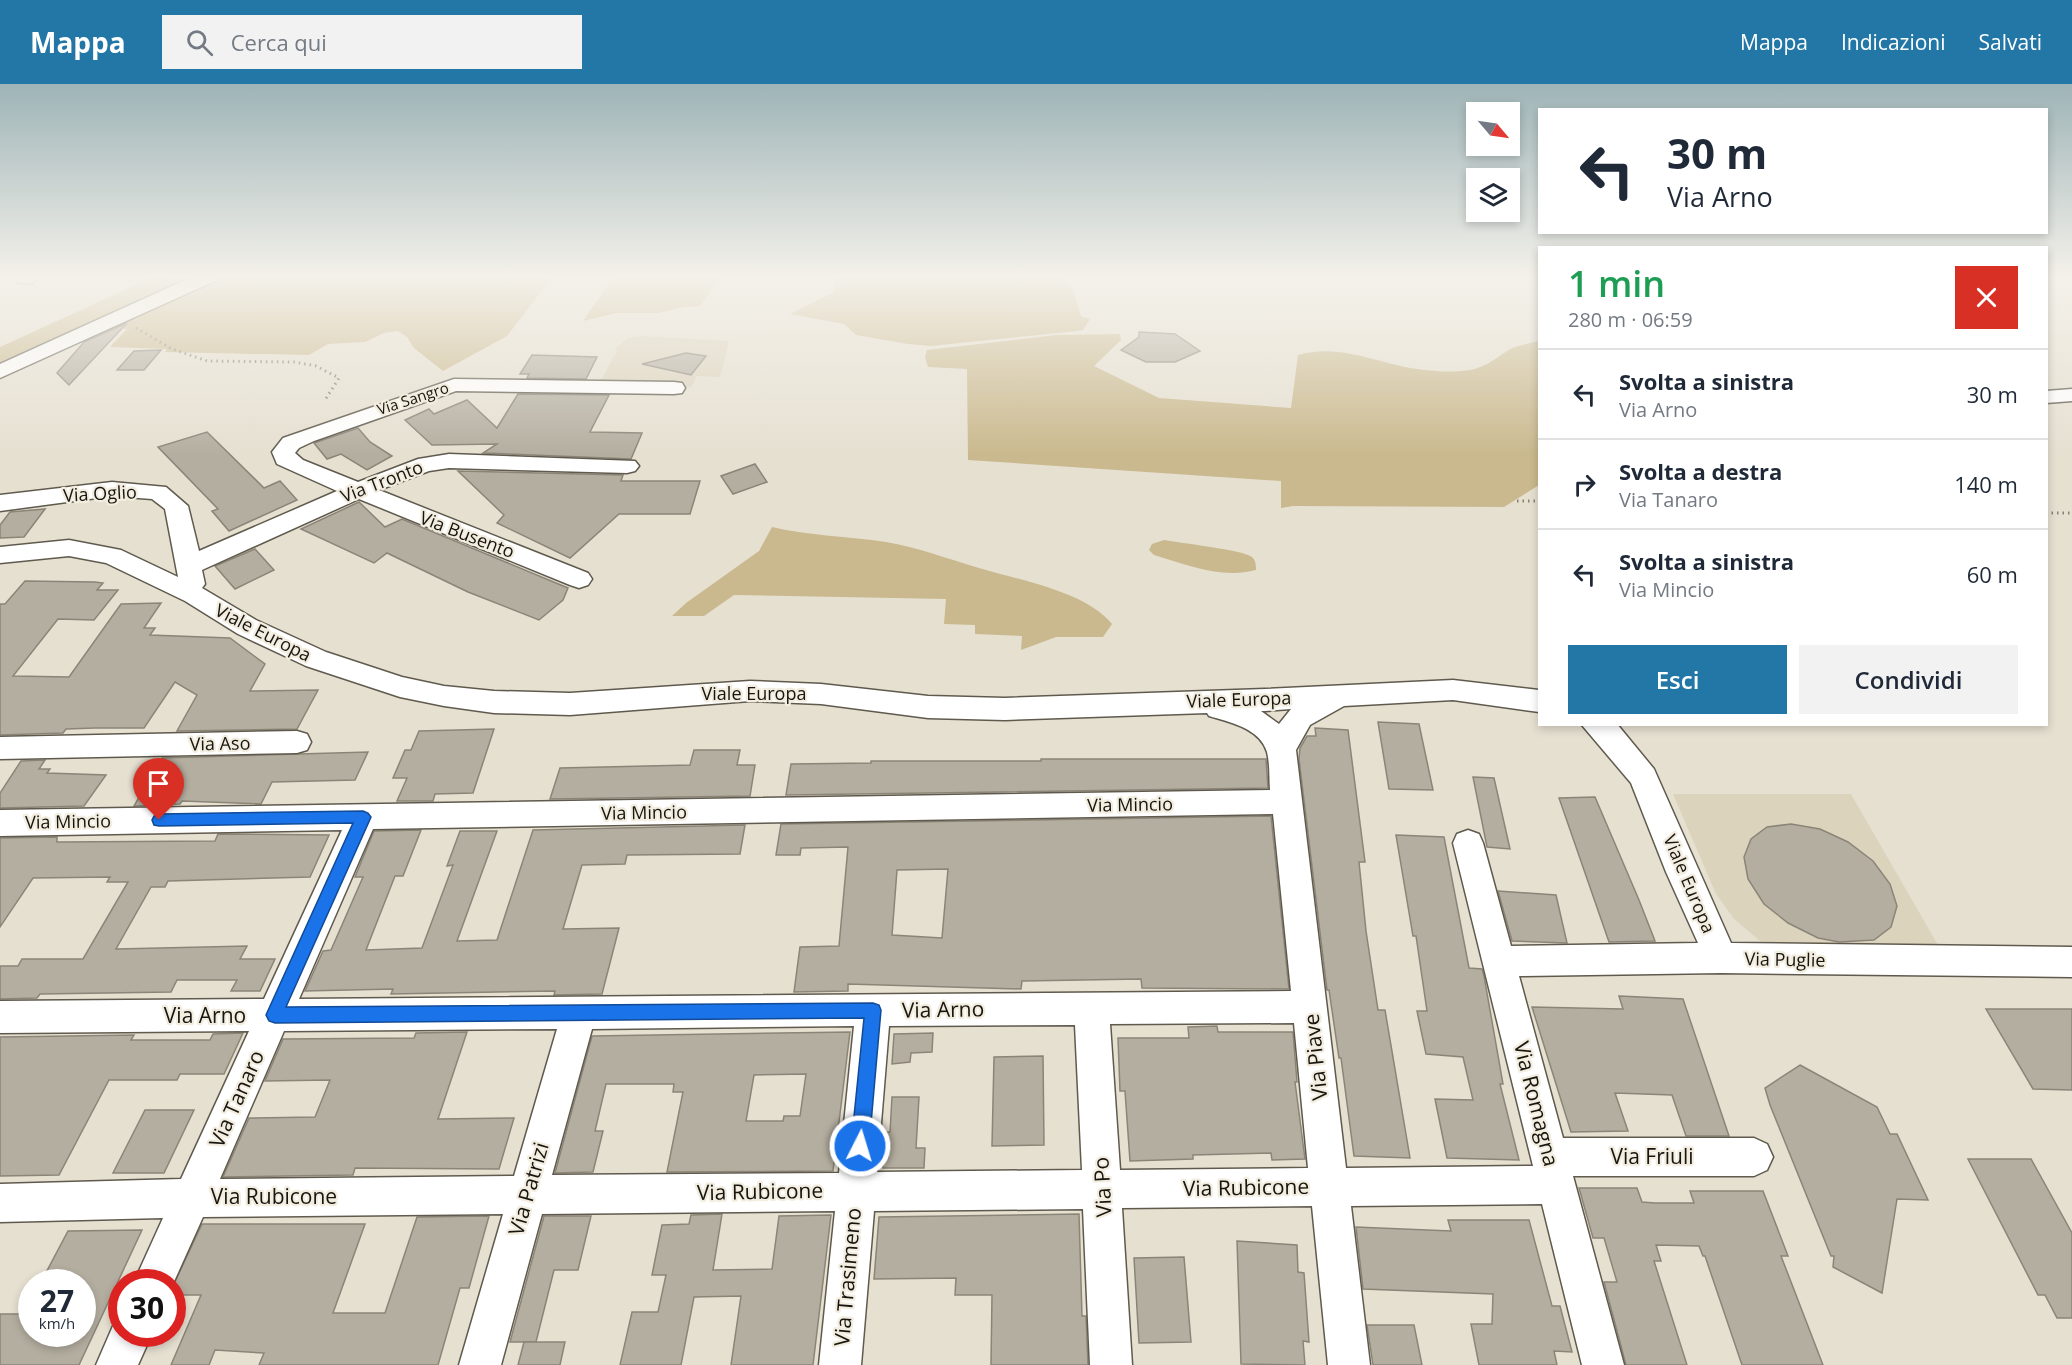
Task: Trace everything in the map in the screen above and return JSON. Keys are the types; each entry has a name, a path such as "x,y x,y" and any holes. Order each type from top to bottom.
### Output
{"street":[{"path":"0,372 80,336"},
{"name":"Via Sangro","path":"356,491 290,463 284,456 284,449 306,436 454,385 674,388"},
{"path":"2048,397 2072,395"},
{"name":"Via Tronto","path":"188,566 402,471 441,462 627,466"},
{"name":"Via Oglio","path":"0,503 112,489 158,492 176,506 194,595"},
{"name":"Via Busento","path":"356,491 579,579"},
{"path":"133,565 164,554 177,544 183,532"},
{"name":"Viale Europa","path":"0,555 69,548 112,556 194,595 238,622 316,659 400,687 460,698 513,703 563,704 750,691 804,693 969,709 1061,708 1453,690 1538,701"},
{"path":"1281,750 1294,722 1301,714 1356,694"},
{"path":"1187,702 1240,712 1253,718 1274,737 1281,750"},
{"name":"Viale Europa","path":"1599,726 1644,777 1682,872 1721,958"},
{"name":"Via Aso","path":"0,748 297,742"},
{"name":"Via Piave","path":"1281,750 1349,1365"},
{"name":"Via Mincio","path":"0,823 1287,802"},
{"name":"Via Tanaro","path":"160,1269 363,817"},
{"name":"Via Romagna","path":"1468,843 1603,1365"},
{"name":"Via Puglie","path":"1499,961 1721,958 2072,962"},
{"name":"Via Arno","path":"0,1017 1310,1007"},
{"name":"Via Po","path":"1092,1008 1111,1365"},
{"name":"Via Trasimeno","path":"840,1365 873,1010"},
{"name":"Via Patrizi","path":"480,1365 579,1013"},
{"name":"Via Friuli","path":"1553,1171 1754,1157"},
{"name":"Via Rubicone","path":"0,1203 192,1198 1330,1187 1553,1171"},
{"path":"117,1365 125,1347"}],"path":[{"path":"151,336 172,349 207,361 294,362 316,366 339,378 326,400"},
{"path":"1517,501 1538,501"},
{"path":"2048,513 2072,513"}],"shaded area":[{"path":"25,336 59,336 0,362 0,347"},
{"path":"121,336 378,336 365,342 328,344 309,355 165,352 167,349 110,347"},
{"path":"405,336 507,336 443,371 414,348"},
{"path":"642,336 729,341 720,377 697,376 691,387 599,384 617,351 615,349 628,338"},
{"path":"861,336 1028,336 931,346"},
{"path":"1049,336 1120,336 1121,340 1094,366 1159,398 1291,408 1298,355 1330,351 1362,356 1409,368 1461,371 1484,365 1512,348 1538,341 1538,486 1504,507 1293,506 1281,508 1281,481 968,460 967,369 928,367 925,357 927,350"},
{"path":"772,527 886,542 921,550 1050,588 1085,603 1112,624 1103,637 1056,637 1021,650 1022,636 975,634 975,625 944,624 946,599 734,595 704,616 672,616 686,603 759,551"},
{"path":"1164,540 1247,554 1254,560 1256,570 1230,573 1204,570 1154,555 1149,550 1152,544"},
{"path":"1673,794 1851,794 1942,952 1790,951 1760,941 1734,919 1716,894"}],"building":[{"path":"98,336 115,336 69,385 57,373 84,342"},
{"path":"1178,336 1200,351 1175,362 1146,362 1121,350 1139,337"},
{"path":"161,350 144,370 117,370 134,351"},
{"path":"686,353 706,356 691,375 642,364"},
{"path":"532,355 597,357 586,379 527,378 529,374 520,374"},
{"path":"518,394 609,395 590,432 642,433 631,459 483,453 497,444 432,445 405,420 429,409 434,414 467,400 497,428"},
{"path":"358,428 370,442 392,456 367,470 341,454 327,459 314,443"},
{"path":"207,432 264,488 280,481 297,500 229,531 212,511 218,509 158,447"},
{"path":"755,464 767,482 733,494 721,476"},
{"path":"458,471 623,475 621,481 700,481 690,514 619,514 570,558 497,523 504,515"},
{"path":"359,502 385,527 402,519 568,588 563,600 539,620 468,592 387,553 374,563 301,529"},
{"path":"45,509 24,537 0,538 0,525 10,512"},
{"path":"255,549 274,570 235,589 215,566"},
{"path":"25,581 95,582 103,583 97,590 118,590 94,620 58,619 13,676 69,677 121,604 161,603 144,628 155,628 150,635 230,638 265,664 250,691 318,690 297,729 177,731 197,695 175,682 144,728 66,729 63,733 0,735 0,604 5,604"},
{"path":"1378,722 1419,724 1433,790 1389,789"},
{"path":"1315,728 1348,730 1365,862 1359,862 1366,931 1378,1010 1385,1010 1410,1158 1354,1156 1341,1058 1339,1058 1329,990 1327,990 1299,759 1300,748 1307,736 1316,736"},
{"path":"494,729 473,793 435,794 433,801 397,801 407,778 393,778 405,750 411,750 419,731"},
{"path":"694,750 740,750 737,765 755,765 750,796 550,799 560,768 690,765"},
{"path":"368,752 355,780 272,782 261,804 182,801 180,804 134,806 162,758"},
{"path":"1041,759 1266,759 1268,788 786,795 791,764 871,763 871,761 1041,761"},
{"path":"45,760 39,769 50,769 47,773 106,775 84,806 0,808 0,793 21,761"},
{"path":"1473,777 1494,778 1510,849 1487,847"},
{"path":"1595,797 1655,941 1609,942 1559,798"},
{"path":"1271,816 1289,989 1142,988 1141,979 1022,981 1021,989 848,984 848,991 794,992 800,947 839,946 848,847 801,848 800,855 776,855 781,824","holes":["948,869 942,938 892,935 897,870"]},
{"path":"1791,824 1820,829 1848,842 1873,861 1890,884 1897,906 1891,927 1874,940 1839,942 1818,938 1788,923 1764,904 1748,879 1744,857 1751,839 1767,827"},
{"path":"745,825 740,854 627,855 625,864 582,865 563,929 619,928 602,994 554,995 555,991 391,994 393,989 305,991 323,951 331,950 363,877 355,877 374,831 421,830 403,876 395,876 366,950 422,948 453,865 447,866 460,831 497,831 457,941 497,940 533,830"},
{"path":"218,834 329,835 310,877 168,881 165,887 151,887 116,949 247,946 240,959 275,959 260,991 231,991 237,980 177,980 171,992 40,994 37,998 0,999 0,966 18,966 22,959 83,959 128,882 107,882 110,877 33,878 0,927 0,838 57,837 57,842 215,841"},
{"path":"1396,835 1444,837 1469,968 1482,969 1484,976 1503,1084 1500,1084 1519,1160 1447,1158 1435,1099 1473,1100 1463,1057 1426,1054 1417,1011 1427,1011 1416,936 1413,936"},
{"path":"1498,891 1556,895 1567,943 1512,941"},
{"path":"1619,996 1683,999 1729,1136 1686,1136 1672,1095 1615,1093 1628,1131 1571,1132 1532,1007 1623,1009"},
{"path":"1986,1009 2072,1009 2072,1090 2033,1089"},
{"path":"1217,1026 1218,1032 1293,1032 1297,1082 1295,1082 1305,1159 1272,1160 1271,1153 1193,1155 1193,1159 1130,1161 1125,1091 1120,1091 1118,1038 1189,1038 1188,1027"},
{"path":"467,1032 438,1119 514,1118 499,1169 355,1168 353,1175 223,1177 249,1118 315,1117 330,1080 265,1081 283,1039 414,1038 416,1033"},
{"path":"850,1032 833,1171 667,1172 683,1092 673,1092 674,1084 606,1084 595,1131 603,1131 593,1172 555,1173 592,1036","holes":["806,1074 800,1116 784,1116 783,1121 746,1121 754,1075"]},
{"path":"243,1033 224,1074 180,1074 177,1080 109,1080 59,1175 0,1176 0,1037 134,1035 131,1040 210,1040 213,1034"},
{"path":"933,1033 932,1052 911,1053 910,1062 892,1064 894,1034"},
{"path":"1043,1056 1044,1145 992,1146 994,1057"},
{"path":"1800,1065 1877,1107 1890,1134 1897,1134 1928,1200 1897,1199 1882,1293 1833,1267 1834,1256 1831,1256 1770,1105 1765,1088"},
{"path":"892,1097 919,1097 916,1148 925,1148 924,1168 883,1168 885,1132 890,1132"},
{"path":"145,1110 194,1110 164,1173 113,1173"},
{"path":"1968,1159 2031,1159 2072,1233 2072,1318 2057,1318 2045,1295 2038,1295"},
{"path":"1579,1188 1637,1188 1642,1202 1655,1203 1694,1203 1690,1191 1763,1191 1788,1256 1781,1256 1823,1365 1742,1365 1705,1256 1699,1246 1656,1245 1661,1261 1654,1261 1687,1365 1626,1365 1604,1282 1617,1282 1604,1238 1593,1238"},
{"path":"722,1214 713,1270 772,1269 779,1216 831,1215 813,1365 731,1365 741,1296 694,1297 681,1365 620,1365 632,1312 658,1312 666,1275 652,1275 662,1225 689,1224 691,1215"},
{"path":"1079,1214 1082,1316 1086,1316 1088,1365 991,1365 992,1295 955,1295 956,1278 874,1279 879,1217"},
{"path":"489,1216 469,1288 460,1288 438,1365 259,1365 264,1353 215,1350 209,1365 171,1365 179,1347 186,1347 186,1330 201,1295 186,1295 186,1269 181,1269 202,1224 365,1224 333,1313 385,1313 417,1217"},
{"path":"544,1216 591,1216 578,1270 554,1270 536,1342 510,1342"},
{"path":"1448,1220 1529,1220 1552,1306 1560,1306 1572,1352 1554,1351 1557,1365 1479,1365 1471,1324 1492,1324 1493,1294 1363,1289 1356,1227 1451,1231"},
{"path":"142,1230 124,1269 108,1269 108,1303 96,1329 96,1269 48,1269 68,1231"},
{"path":"1237,1241 1297,1245 1298,1272 1304,1273 1309,1342 1303,1341 1305,1365 1241,1364"},
{"path":"1184,1257 1191,1342 1139,1343 1134,1258"},
{"path":"0,1314 18,1314 18,1347 87,1347 79,1365 0,1365"},
{"path":"1367,1325 1414,1325 1422,1365 1373,1365"},
{"path":"524,1342 565,1342 560,1365 518,1365"}],"route":[{"path":"159,820 363,817 275,1015 873,1010 860,1146"}]}
